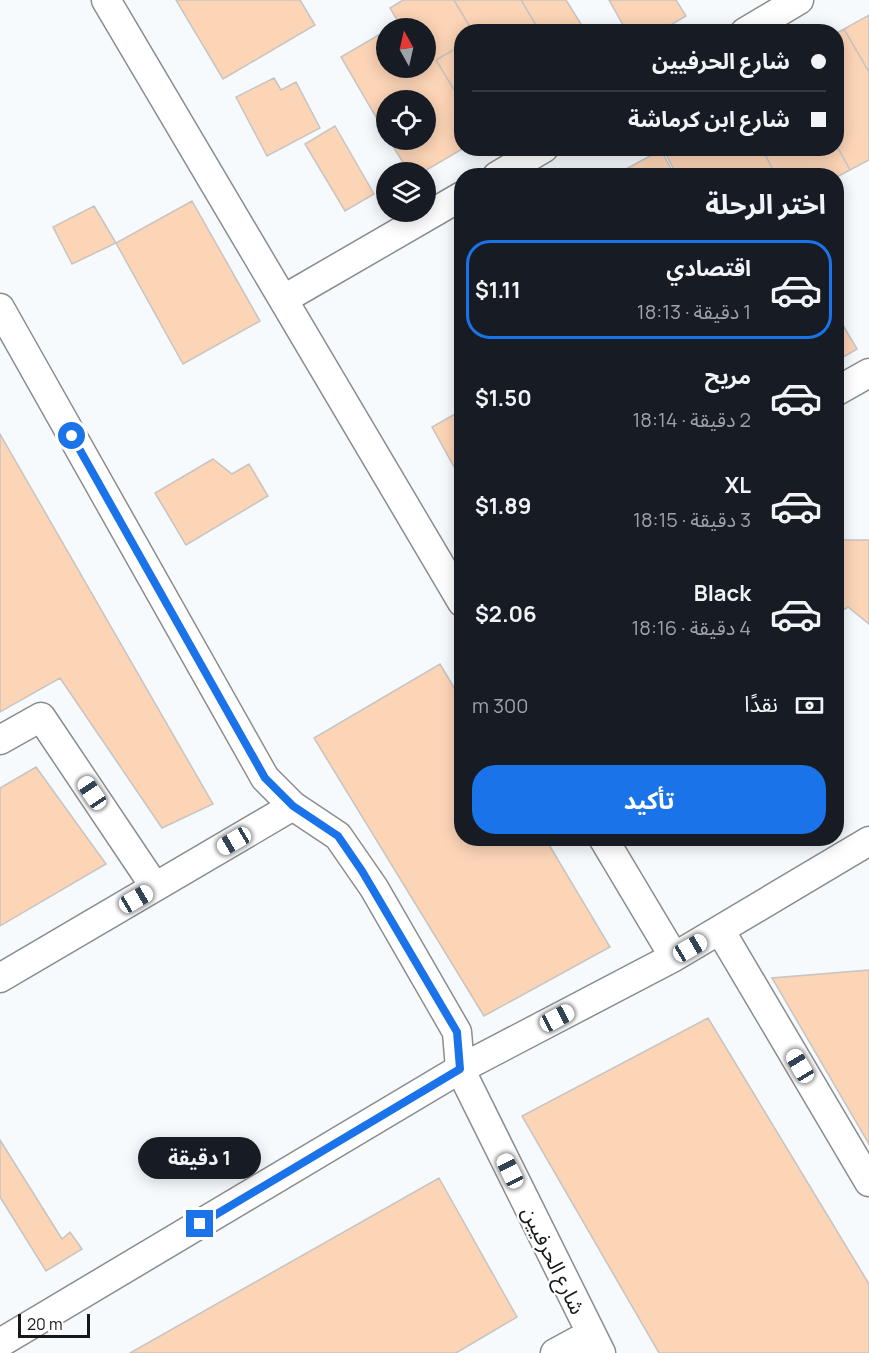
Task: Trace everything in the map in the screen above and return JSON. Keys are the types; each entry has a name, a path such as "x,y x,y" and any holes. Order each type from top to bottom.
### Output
{"street":[{"path":"106,0 454,588"},
{"path":"759,24 800,0"},
{"path":"510,168 531,156"},
{"path":"284,299 454,201"},
{"name":"شارع الحرفيين","path":"1,310 265,778 293,806 338,836 374,888 457,1032 460,1069 595,1343"},
{"path":"844,387 869,373"},
{"path":"0,740 41,717 155,887"},
{"path":"0,978 293,806"},
{"path":"0,1343 460,1069 674,957 869,841"},
{"path":"608,846 674,957"},
{"path":"720,930 869,1182"},
{"path":"555,1353 595,1343"}],"building":[{"path":"176,0 300,0 315,25 223,79"},
{"path":"403,0 454,0 468,24 454,24 454,50 436,60 436,18 396,18 390,8"},
{"path":"454,0 521,0 535,24 468,24"},
{"path":"521,0 566,0 581,24 535,24"},
{"path":"609,0 676,0 686,16 672,24 622,24"},
{"path":"869,15 869,72 844,29"},
{"path":"844,29 869,72 869,160 850,170 842,156"},
{"path":"376,36 376,78 436,78 436,60 454,90 454,154 436,164 436,162 403,162 395,150 436,150 436,90 376,90 376,117 341,57"},
{"path":"454,50 454,90 436,60"},
{"path":"274,78 281,90 296,82 320,128 267,156 236,97"},
{"path":"335,126 374,194 345,211 305,144"},
{"path":"650,156 664,156 671,168 628,168"},
{"path":"667,156 766,156 772,168 673,168"},
{"path":"766,156 842,156 850,170 844,173 844,168 772,168"},
{"path":"192,201 260,321 183,364 116,243"},
{"path":"94,206 116,243 72,264 53,227"},
{"path":"844,327 857,349 844,357"},
{"path":"454,415 454,467 432,427"},
{"path":"0,434 213,804 162,828 60,678 0,712"},
{"path":"213,459 232,474 249,464 268,496 186,545 155,493"},
{"path":"844,540 869,540 869,624 848,607 844,610"},
{"path":"440,664 454,688 454,846 550,846 610,947 484,1016 314,738"},
{"path":"36,767 106,864 0,926 0,788"},
{"path":"869,970 869,1144 772,978"},
{"path":"708,1018 869,1284 869,1353 659,1353 522,1116"},
{"path":"0,1140 62,1239 70,1232 82,1249 46,1271 0,1197"},
{"path":"439,1178 517,1317 456,1353 130,1353"}],"route":[{"path":"72,436 265,778 293,806 338,836 374,888 457,1032 460,1069 200,1224"}]}
